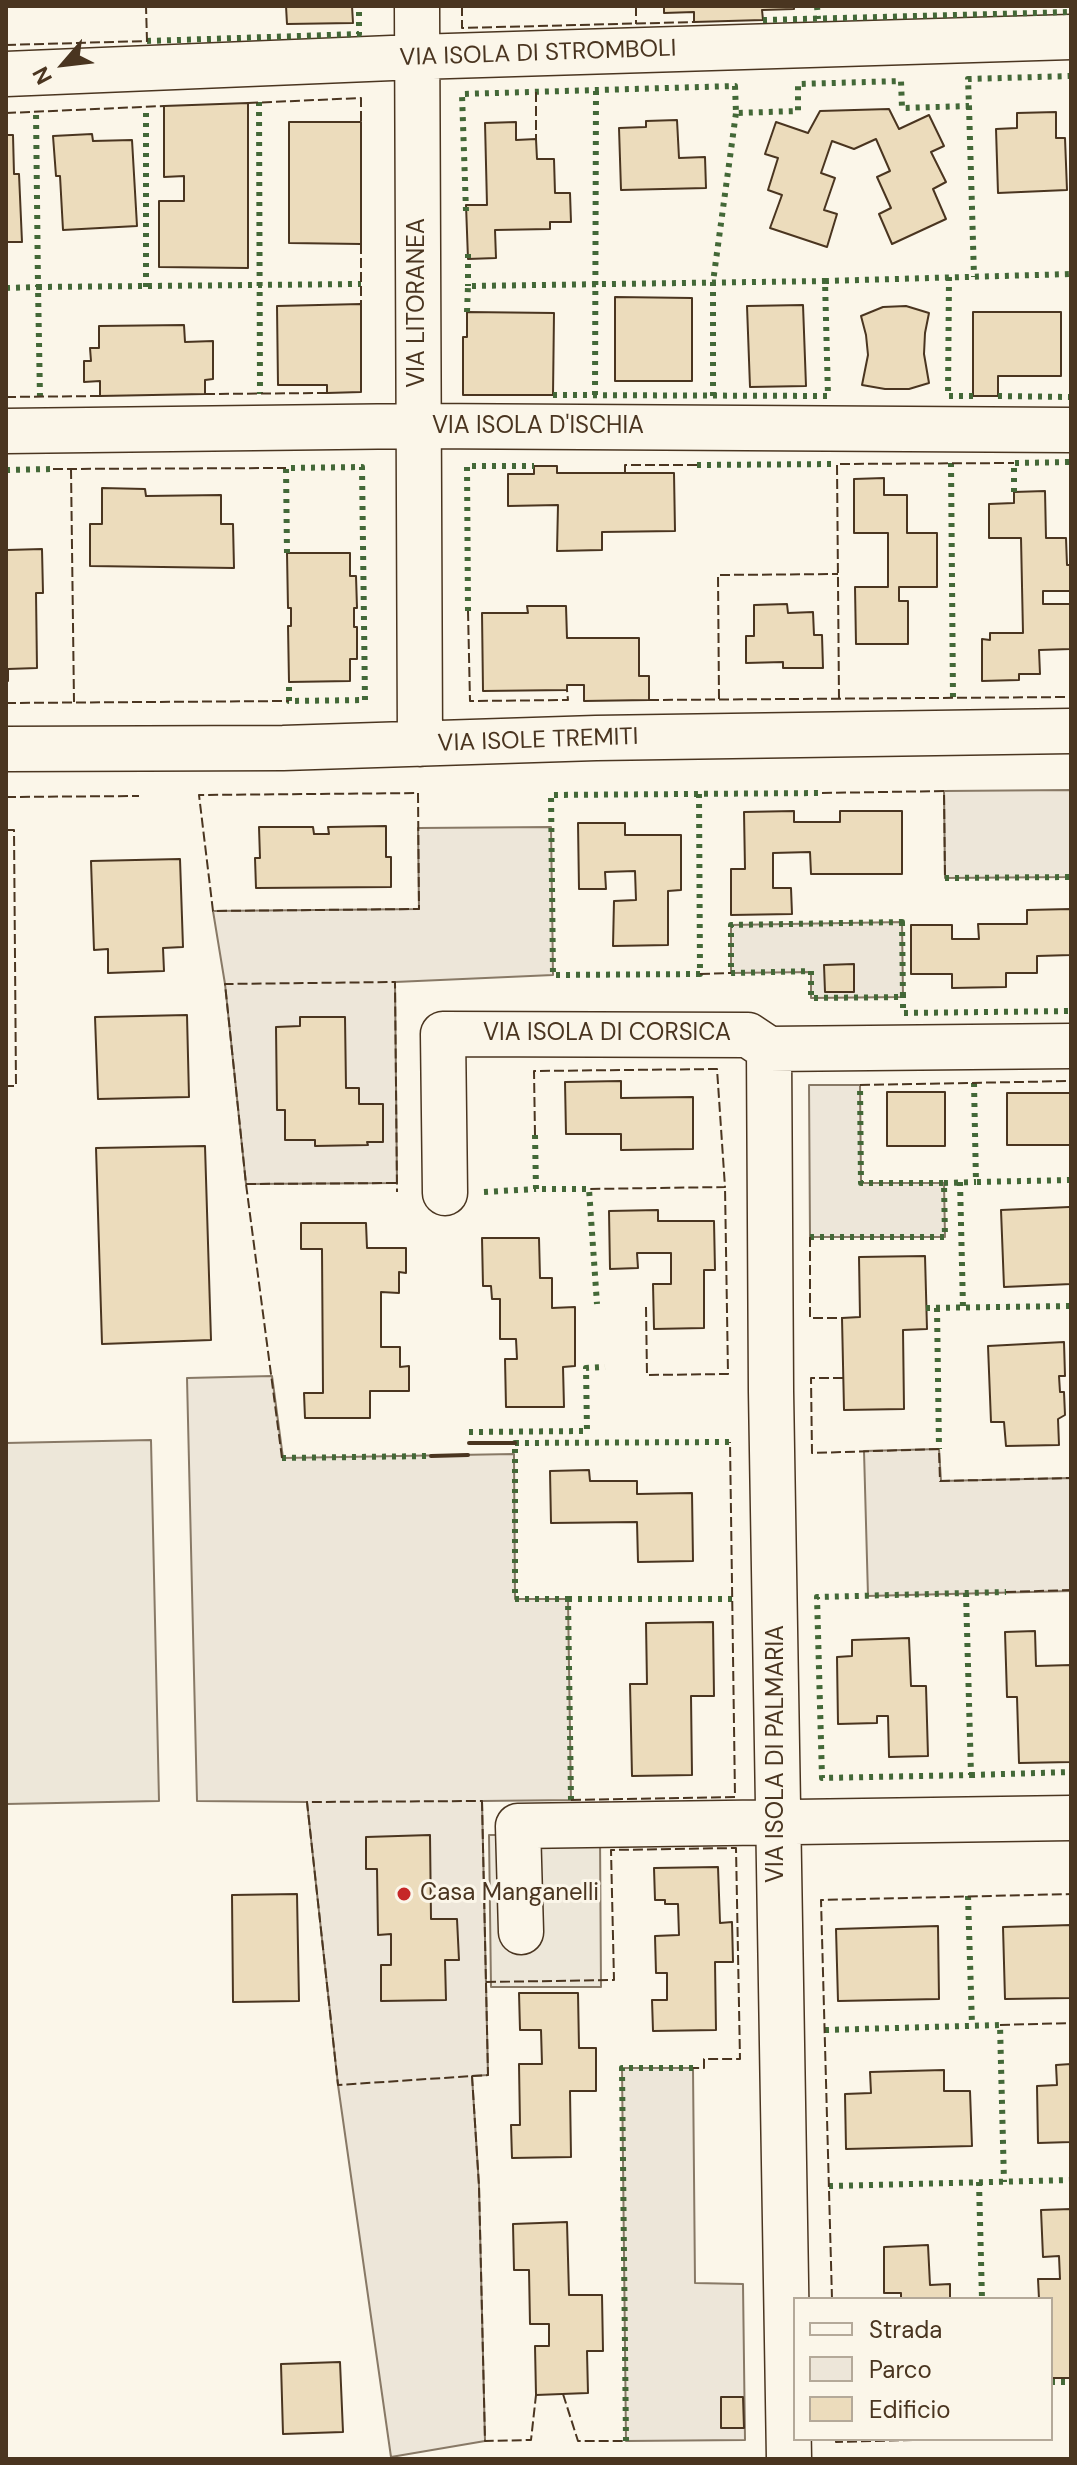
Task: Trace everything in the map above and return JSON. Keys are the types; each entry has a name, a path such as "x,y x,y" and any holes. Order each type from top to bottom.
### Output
{"street":[{"name":"VIA LITORANEA","path":"417,6 420,744"},
{"name":"VIA ISOLA DI STROMBOLI","path":"6,74 416,57 1071,37"},
{"name":"VIA ISOLA D'ISCHIA","path":"6,431 419,426 1071,430"},
{"name":"VIA ISOLE TREMITI","path":"6,749 283,748 596,738 1071,731"},
{"name":"VIA ISOLA DI CORSICA","path":"445,1193 443,1034 748,1035 769,1049 1071,1046"},
{"name":"VIA ISOLA DI PALMARIA","path":"769,1049 777,1824 789,2459"},
{"path":"521,1932 518,1826 1071,1818"}],"green space":[{"path":"1071,790 1071,877 945,878 944,791"},
{"path":"551,827 553,975 395,982 397,1183 246,1184 225,984 213,911 419,909 418,828"},
{"path":"902,922 903,997 811,998 811,972 731,973 731,925"},
{"path":"809,1085 860,1085 861,1183 944,1183 945,1237 810,1237"},
{"path":"272,1376 283,1458 514,1454 515,1599 568,1599 571,1800 482,1801 488,2075 472,2076 479,2186 485,2441 391,2457 338,2085 307,1802 197,1801 187,1378"},
{"path":"939,1449 941,1481 1071,1478 1071,1591 868,1596 864,1451"},
{"path":"622,2068 693,2068 695,2283 743,2284 745,2440 626,2441"}],"shaded area":[{"path":"151,1440 159,1801 6,1804 6,1443"},
{"path":"489,1835 600,1835 601,1987 491,1987"}],"building":[{"path":"286,6 352,6 353,23 287,24"},
{"path":"664,6 794,6 794,9 762,10 763,20 694,22 694,12 664,13"},
{"path":"248,103 248,268 159,267 159,201 184,201 184,176 164,177 164,106"},
{"path":"889,109 899,129 929,115 944,146 931,152 946,182 933,189 946,219 892,244 879,214 891,208 877,177 890,171 876,139 854,149 832,141 821,173 835,178 824,210 837,214 827,247 770,228 782,195 768,190 778,158 765,154 776,122 808,133 820,111"},
{"path":"1056,112 1056,138 1065,138 1067,190 998,193 996,129 1017,128 1017,113"},
{"path":"677,120 679,158 705,157 706,188 621,190 619,128 646,127 646,121"},
{"path":"289,122 361,122 361,244 289,243"},
{"path":"516,122 516,140 536,139 537,159 554,159 555,193 570,193 571,222 550,222 550,229 495,230 496,258 468,259 466,205 487,205 485,123"},
{"path":"92,134 93,141 132,140 137,226 63,230 60,176 56,176 53,136"},
{"path":"6,135 13,135 14,174 19,174 22,242 6,242"},
{"path":"615,297 692,298 692,381 615,381"},
{"path":"361,304 361,392 327,393 327,385 278,385 277,306"},
{"path":"803,305 806,386 750,387 747,306"},
{"path":"906,306 929,313 924,354 929,383 909,389 862,385 868,355 861,316 883,307"},
{"path":"467,312 554,313 553,395 463,395 463,337 467,337"},
{"path":"973,312 1061,312 1061,376 998,376 998,396 973,396"},
{"path":"184,325 185,342 213,341 213,379 205,380 205,394 100,396 100,381 84,382 84,361 91,361 90,348 99,348 99,326"},
{"path":"534,466 557,466 557,473 674,473 675,531 602,532 602,550 557,551 558,505 508,506 508,474 534,474"},
{"path":"884,478 884,495 907,495 907,533 937,533 937,587 899,587 899,601 908,601 908,644 856,644 855,587 888,587 888,533 854,533 854,479"},
{"path":"102,488 145,489 146,496 221,495 221,524 233,524 234,568 90,566 90,524 102,524"},
{"path":"1045,491 1046,538 1066,538 1067,565 1071,565 1071,591 1043,591 1043,604 1071,604 1071,649 1039,650 1040,674 1019,674 1019,680 982,681 982,639 990,640 990,633 1023,633 1021,538 989,538 989,504 1014,503 1014,492"},
{"path":"6,538 7,550 42,549 43,593 36,593 37,668 8,669 8,681 6,681"},
{"path":"287,553 350,553 350,576 356,576 354,627 357,627 357,659 350,659 350,681 289,682 288,626 291,626 291,608 288,608"},
{"path":"787,604 788,613 813,612 814,635 822,635 823,668 783,668 783,662 746,663 746,636 754,636 754,605"},
{"path":"527,606 566,606 567,638 639,638 639,676 649,676 649,700 584,701 584,685 567,685 567,690 483,691 482,613 528,613"},
{"path":"794,811 794,822 840,822 840,811 902,811 902,874 811,874 810,852 773,853 773,888 791,888 792,914 731,915 731,869 745,869 744,812"},
{"path":"578,823 625,823 625,835 681,835 681,890 668,891 668,945 613,946 614,901 636,900 635,871 605,872 606,889 579,889"},
{"path":"386,826 386,857 391,857 391,887 256,888 255,858 260,858 259,827 313,827 314,834 329,834 328,827"},
{"path":"180,859 183,947 163,948 164,971 108,973 108,949 94,950 91,861"},
{"path":"1071,909 1071,955 1037,956 1037,973 1006,973 1006,987 952,988 952,974 911,974 911,925 952,925 952,939 979,939 978,924 1027,924 1027,910"},
{"path":"854,964 854,992 825,992 824,965"},
{"path":"187,1015 189,1097 98,1099 95,1017"},
{"path":"300,1017 345,1017 346,1088 359,1088 359,1104 383,1104 383,1142 315,1146 315,1140 285,1140 285,1110 277,1110 276,1027 300,1026"},
{"path":"621,1081 621,1098 693,1097 693,1149 621,1150 621,1134 566,1134 565,1082"},
{"path":"887,1092 945,1092 945,1146 887,1146"},
{"path":"1007,1093 1071,1093 1071,1145 1007,1145"},
{"path":"205,1146 211,1340 102,1344 96,1148"},
{"path":"1071,1207 1071,1284 1004,1287 1001,1210"},
{"path":"658,1210 658,1221 714,1221 715,1270 704,1270 704,1328 654,1329 653,1284 671,1284 671,1253 637,1253 638,1268 610,1269 609,1211"},
{"path":"301,1223 366,1223 367,1248 406,1248 406,1273 399,1272 399,1293 381,1292 381,1347 400,1347 400,1367 409,1366 409,1391 370,1391 370,1418 305,1418 304,1393 323,1393 322,1249 301,1249"},
{"path":"482,1238 539,1238 540,1278 552,1278 552,1308 575,1307 575,1366 563,1367 564,1407 506,1407 505,1359 517,1359 516,1339 500,1339 500,1299 492,1299 491,1286 483,1286"},
{"path":"925,1256 927,1329 903,1330 904,1409 844,1410 842,1318 860,1317 859,1257"},
{"path":"1064,1342 1065,1376 1059,1376 1060,1392 1064,1392 1065,1415 1058,1419 1059,1445 1006,1446 1004,1422 991,1422 988,1346"},
{"path":"589,1470 590,1481 637,1481 637,1494 692,1493 693,1561 638,1562 637,1522 551,1523 550,1471"},
{"path":"713,1622 714,1696 691,1696 692,1775 632,1776 630,1684 647,1684 646,1623"},
{"path":"1035,1631 1036,1666 1071,1665 1071,1762 1019,1763 1017,1697 1007,1697 1005,1632"},
{"path":"909,1638 911,1686 926,1686 928,1756 889,1757 888,1716 877,1716 877,1723 838,1724 837,1657 852,1656 852,1640"},
{"name":"Casa Manganelli","path":"430,1835 431,1919 457,1919 459,1960 445,1960 446,2000 381,2001 381,1965 391,1965 391,1934 378,1935 377,1869 366,1869 366,1837"},
{"path":"718,1867 720,1923 732,1922 733,1962 715,1962 716,2030 653,2031 652,2000 667,2000 667,1973 656,1973 655,1936 679,1935 678,1904 655,1900 654,1868"},
{"path":"297,1894 299,2001 233,2002 232,1895"},
{"path":"1071,1925 1071,1998 1005,1999 1003,1927"},
{"path":"938,1926 939,1999 838,2001 836,1929"},
{"path":"519,1993 578,1993 579,2048 596,2048 596,2091 570,2091 571,2157 512,2158 511,2125 520,2125 519,2064 542,2064 541,2030 520,2030"},
{"path":"1071,2064 1071,2142 1038,2143 1037,2086 1057,2085 1056,2065"},
{"path":"944,2070 944,2091 970,2091 972,2146 846,2149 845,2094 871,2093 870,2072"},
{"path":"1071,2209 1071,2378 1053,2378 1053,2297 1039,2297 1038,2279 1060,2279 1059,2256 1043,2257 1041,2210"},
{"path":"567,2222 569,2295 602,2295 603,2351 587,2351 588,2393 536,2395 535,2346 549,2346 549,2324 530,2324 529,2270 514,2270 513,2224"},
{"path":"928,2245 930,2285 950,2284 950,2297 901,2297 901,2293 884,2293 884,2247"},
{"path":"340,2362 343,2432 283,2434 281,2364"},
{"path":"721,2397 743,2397 744,2428 721,2428"}],"hedge":[{"path":"147,41 359,34 359,6"},
{"path":"817,6 818,19"},
{"path":"763,20 1071,12"},
{"path":"466,211 462,94 735,86 736,113 798,111 798,84 901,81 902,108 969,106 968,79 1071,76"},
{"path":"595,395 596,90"},
{"path":"259,102 260,394"},
{"path":"969,106 974,277"},
{"path":"146,107 146,287"},
{"path":"6,288 38,287 36,112"},
{"path":"713,396 713,282 736,113"},
{"path":"468,254 468,286"},
{"path":"553,395 828,396 825,281 1071,274"},
{"path":"949,277 948,396 973,396"},
{"path":"467,312 468,286 825,281"},
{"path":"40,397 38,287 361,284"},
{"path":"998,396 1071,397"},
{"path":"1014,492 1014,463 1071,462"},
{"path":"951,463 953,698"},
{"path":"697,465 837,464"},
{"path":"468,611 467,466 534,466"},
{"path":"287,553 286,468 362,467 365,700 289,701 289,682"},
{"path":"6,470 53,469"},
{"path":"699,794 700,974 553,975 551,795 822,793"},
{"path":"945,878 1071,877"},
{"path":"902,922 903,997 811,998 811,971 731,973 731,925 902,922"},
{"path":"903,994 903,1013 1071,1011"},
{"path":"974,1083 976,1182 1071,1180"},
{"path":"810,1237 945,1237 944,1183 861,1183 860,1085"},
{"path":"535,1135 536,1189 589,1189 597,1304"},
{"path":"960,1182 963,1307"},
{"path":"944,1183 976,1182"},
{"path":"484,1192 536,1189"},
{"path":"926,1308 1071,1306"},
{"path":"937,1308 939,1449"},
{"path":"469,1432 587,1431 586,1368 605,1367"},
{"path":"571,1800 568,1599 515,1599 515,1443 730,1442"},
{"path":"282,1458 431,1456"},
{"path":"966,1593 971,1775 822,1778 817,1597 1006,1592"},
{"path":"568,1599 732,1599"},
{"path":"971,1775 1071,1772"},
{"path":"968,1896 972,2026"},
{"path":"825,2030 1000,2025 1004,2182"},
{"path":"626,2441 622,2068 693,2068"},
{"path":"829,2186 1071,2180"},
{"path":"979,2182 982,2297"},
{"path":"1053,2382 1071,2382"}],"fence":[{"path":"6,45 147,41 146,6"},
{"path":"462,6 462,28 694,22"},
{"path":"636,6 636,24"},
{"path":"536,92 536,139"},
{"path":"248,103 361,98 361,122"},
{"path":"6,113 164,106"},
{"path":"361,244 361,304"},
{"path":"205,394 327,393"},
{"path":"6,397 100,396"},
{"path":"839,699 837,464 1014,463"},
{"path":"625,473 625,465 697,465"},
{"path":"53,469 286,468"},
{"path":"71,469 74,702"},
{"path":"719,699 718,575 838,574"},
{"path":"468,611 470,701 568,700 567,690"},
{"path":"649,700 1069,697"},
{"path":"6,703 289,701"},
{"path":"822,793 944,791 945,878"},
{"path":"418,793 419,909 213,911 199,795 418,793"},
{"path":"6,797 139,796"},
{"path":"6,830 14,830 16,1086 6,1086"},
{"path":"700,974 731,973"},
{"path":"282,1458 246,1184 225,984 395,982 397,1192"},
{"path":"535,1135 534,1071 717,1069 725,1187 589,1189"},
{"path":"860,1085 1071,1081"},
{"path":"246,1184 397,1183"},
{"path":"646,1307 647,1375 728,1374 725,1187"},
{"path":"810,1237 810,1318 842,1318"},
{"path":"843,1378 811,1378 812,1453 939,1449 940,1481 1071,1478"},
{"path":"571,1800 735,1797 730,1442"},
{"path":"1006,1592 1071,1590"},
{"path":"482,1801 488,2075 338,2085 307,1802 482,1801"},
{"path":"486,1982 614,1980 611,1850 736,1848 740,2059 704,2059 704,2068 693,2068"},
{"path":"832,2297 821,1900 1071,1894"},
{"path":"1000,2025 1071,2023"},
{"path":"472,2076 479,2186 485,2441 531,2440 536,2395"},
{"path":"563,2394 578,2441 626,2441"},
{"path":"836,2441 873,2441"}],"wall":[{"path":"469,1443 515,1443"},
{"path":"431,1456 468,1455"}],"place":[{"name":"Casa Manganelli","path":"404,1894"}]}
